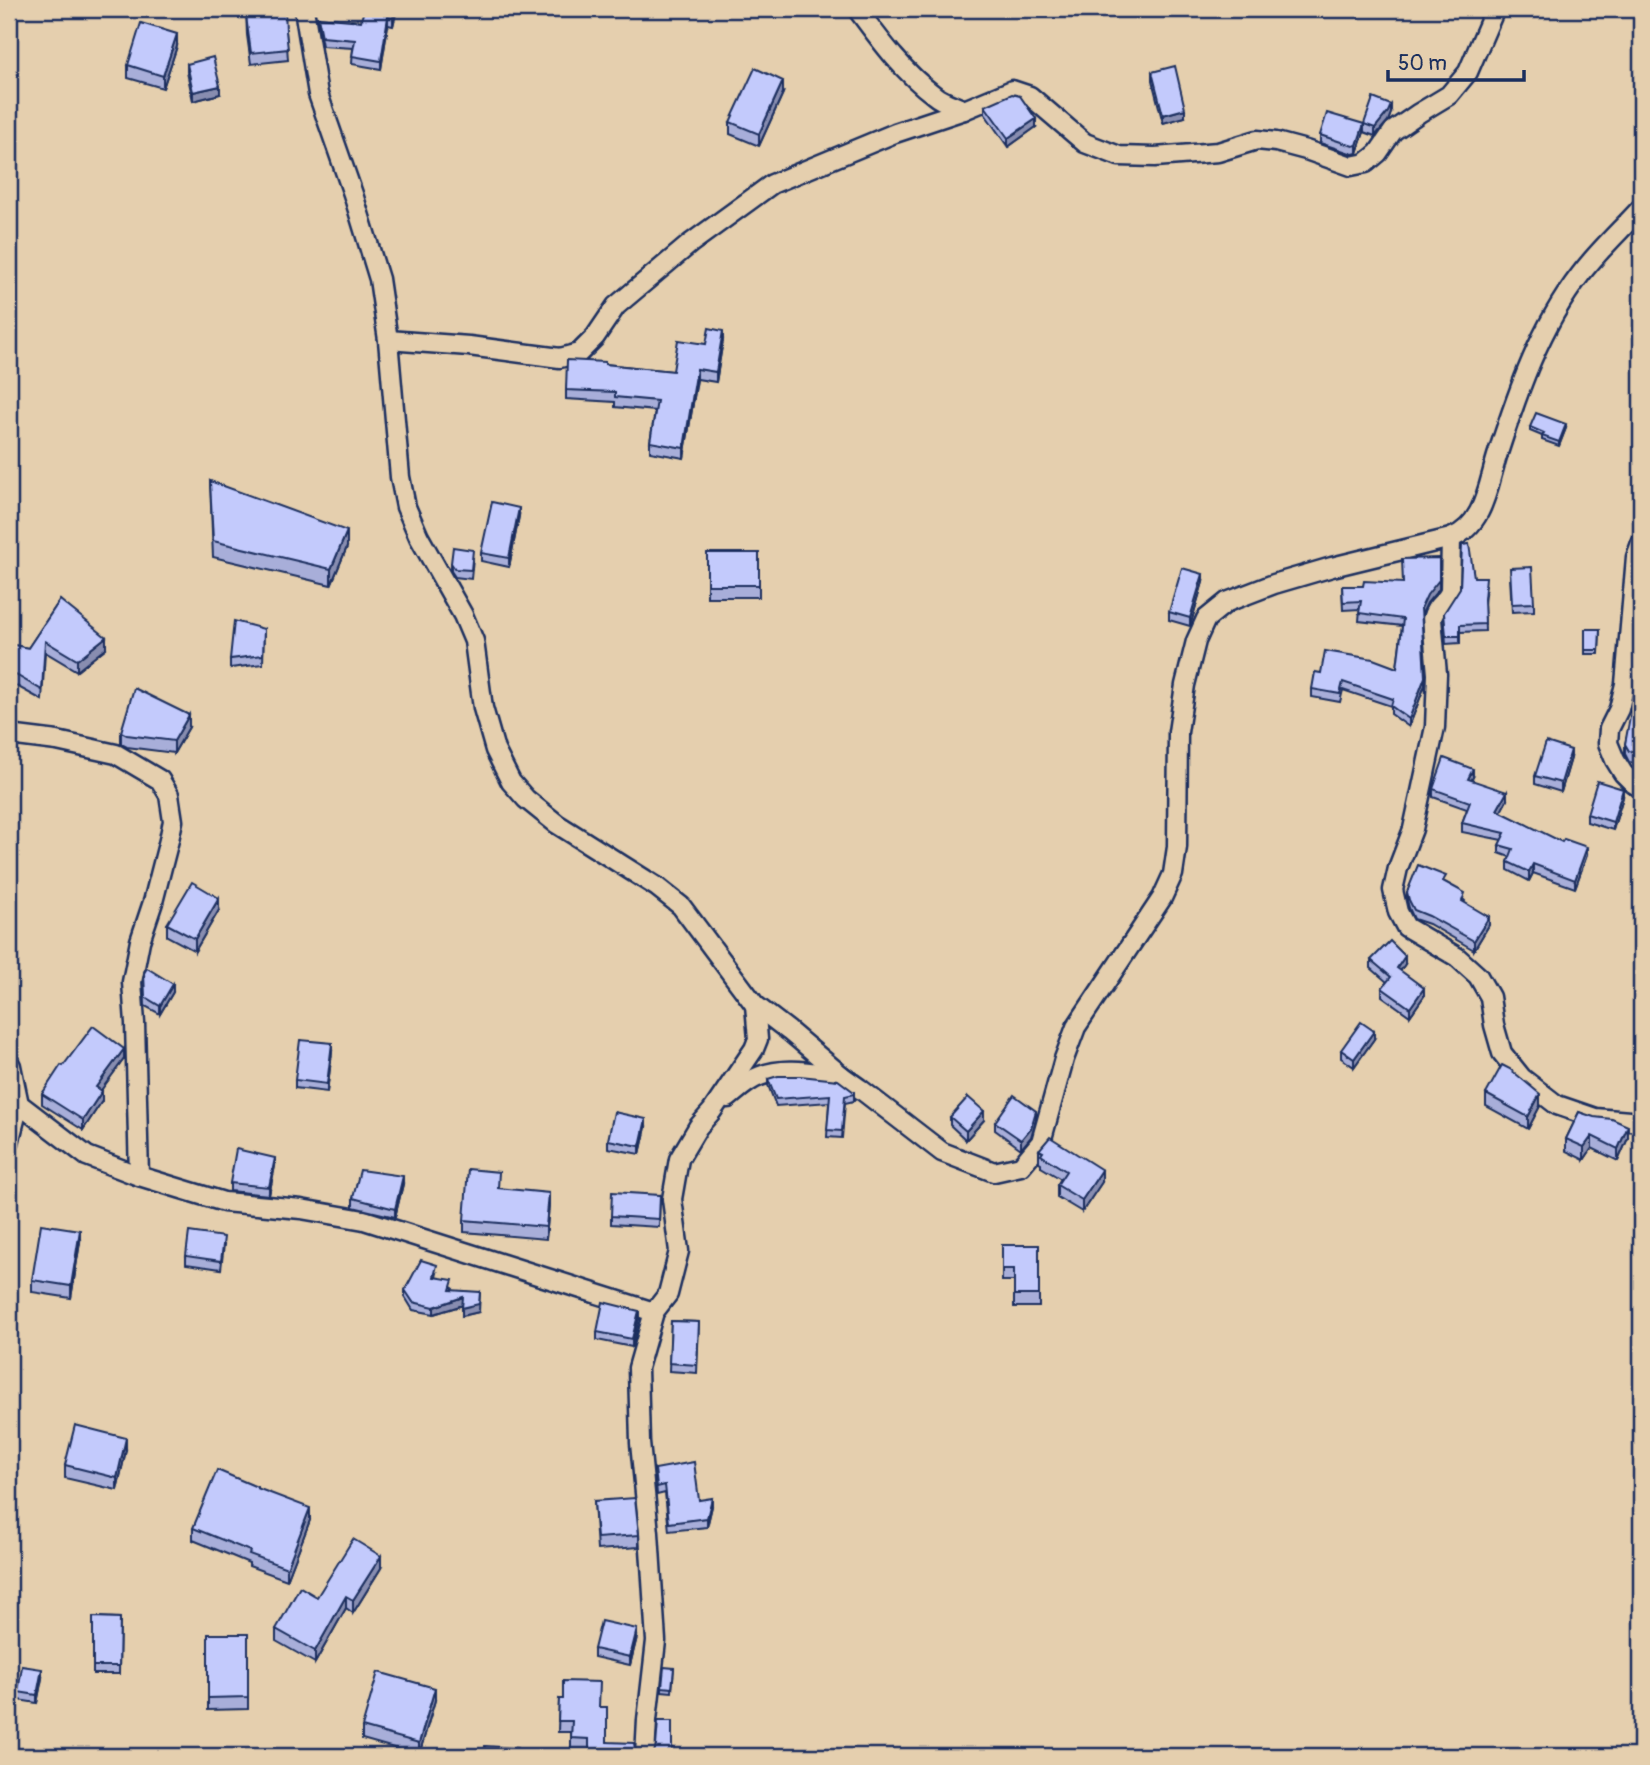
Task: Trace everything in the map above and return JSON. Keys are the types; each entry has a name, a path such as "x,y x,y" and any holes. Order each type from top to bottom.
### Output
{"street":[{"path":"304,9 318,94 379,279 388,340 400,477 406,507 474,641 484,708 495,750 511,782 526,800 557,824 657,887 681,906 755,1005 842,1076 942,1152 994,1172 1021,1166 1041,1142 1064,1059 1076,1027 1162,898 1173,874 1177,847 1178,732 1185,685 1196,641 1206,620 1227,602 1274,584 1451,538 1472,522 1483,506 1521,382 1552,318 1580,275 1641,208"},
{"path":"857,9 882,43 910,74 936,97 964,110"},
{"path":"388,340 469,346 561,358 579,353 596,337 616,306 691,243 772,184 895,133 964,110 1012,90 1030,96 1085,143 1119,156 1156,158 1218,152 1258,140 1306,150 1351,166 1366,163 1378,153 1393,131 1449,95 1468,72 1496,9"},
{"path":"1451,538 1450,591 1434,610 1432,619 1437,674 1435,727 1413,829 1393,890 1398,912 1406,927 1457,957 1478,976 1490,997 1502,1053 1522,1078 1557,1105 1595,1118 1641,1122"},
{"path":"1641,543 1636,557 1625,684 1619,709 1609,729 1608,743 1623,773 1641,788"},
{"path":"9,735 57,741 116,754 160,779 169,795 173,821 153,902 140,941 132,982 139,1176"},
{"path":"645,1756 656,1641 640,1443 638,1368 654,1312 668,1294 679,1251 673,1199 679,1159 754,1049 758,1039 755,1005"},
{"path":"9,1062 19,1104 9,1143"},
{"path":"712,1111 761,1075 787,1071 842,1076"},
{"path":"19,1104 87,1156 139,1176 223,1202 300,1209 364,1220 654,1312"}],"building":[{"path":"246,9 285,9 288,49 251,53"},
{"path":"364,9 395,9 393,18 388,17 381,61 352,56 355,40 322,37 318,17 361,21"},
{"path":"141,23 177,34 163,76 128,65"},
{"path":"213,57 220,86 193,92 187,64"},
{"path":"1175,66 1185,109 1163,115 1152,72"},
{"path":"755,68 783,81 759,134 730,122"},
{"path":"1012,94 1020,96 1036,119 1008,138 985,106"},
{"path":"1373,98 1391,105 1375,128 1364,124"},
{"path":"1327,113 1364,124 1357,145 1320,135"},
{"path":"709,328 723,331 716,372 697,369 684,448 650,442 657,401 615,397 615,392 566,390 567,360 673,371 678,340 706,344"},
{"path":"1536,413 1566,424 1559,442 1542,436 1544,433 1530,427"},
{"path":"210,481 347,531 331,569 213,541"},
{"path":"492,502 519,508 509,558 481,553"},
{"path":"1469,544 1474,577 1486,577 1485,624 1460,625 1460,636 1446,636 1444,613 1460,588 1462,545"},
{"path":"453,547 473,550 471,570 455,569 451,563"},
{"path":"707,553 759,553 759,585 707,585"},
{"path":"1439,558 1439,580 1421,608 1425,677 1409,719 1391,706 1393,699 1343,682 1340,694 1312,689 1315,672 1321,673 1325,651 1373,659 1397,668 1403,619 1359,613 1361,601 1343,602 1342,586 1363,586 1364,581 1403,583 1402,559"},
{"path":"1532,567 1534,603 1512,604 1510,568"},
{"path":"1182,568 1203,574 1190,618 1169,612"},
{"path":"60,600 106,637 77,660 45,641 42,690 9,671 9,644 28,648"},
{"path":"234,621 264,629 263,655 230,659"},
{"path":"1585,629 1600,629 1599,650 1585,650"},
{"path":"1637,679 1641,680 1641,753 1629,751 1625,744"},
{"path":"134,688 189,715 174,741 121,732"},
{"path":"1546,742 1571,750 1561,783 1535,776"},
{"path":"1444,758 1473,769 1468,779 1507,792 1497,810 1562,842 1564,839 1587,847 1575,880 1533,864 1529,872 1508,862 1513,849 1499,845 1505,833 1462,823 1470,802 1433,789"},
{"path":"1597,781 1623,789 1613,822 1587,814"},
{"path":"1418,865 1446,876 1443,881 1465,893 1462,901 1489,917 1474,941 1414,910 1407,892"},
{"path":"192,882 219,898 195,939 167,924"},
{"path":"1390,941 1405,956 1397,968 1424,988 1410,1008 1382,988 1391,977 1371,960"},
{"path":"147,968 173,984 160,1006 145,997 144,973"},
{"path":"1361,1022 1374,1031 1354,1059 1341,1050"},
{"path":"93,1026 124,1049 96,1087 102,1091 83,1120 42,1094 61,1065 63,1066"},
{"path":"300,1040 332,1043 327,1084 295,1080"},
{"path":"1502,1065 1540,1094 1528,1117 1486,1094"},
{"path":"778,1076 838,1080 854,1092 845,1096 842,1131 827,1130 830,1095 776,1099 768,1079"},
{"path":"1014,1095 1036,1111 1031,1128 1021,1140 995,1122"},
{"path":"968,1097 984,1111 966,1131 950,1117"},
{"path":"614,1112 646,1119 640,1146 608,1140"},
{"path":"1579,1112 1612,1119 1628,1126 1618,1149 1592,1136 1584,1147 1566,1139"},
{"path":"1050,1137 1102,1170 1082,1200 1057,1185 1066,1171 1041,1155 1043,1152 1039,1150"},
{"path":"236,1149 275,1158 269,1187 230,1183"},
{"path":"468,1169 499,1172 498,1188 549,1193 546,1227 464,1220"},
{"path":"360,1170 403,1176 395,1209 353,1198"},
{"path":"612,1192 660,1195 659,1219 611,1216"},
{"path":"41,1224 80,1230 71,1286 32,1280"},
{"path":"189,1232 224,1237 221,1261 186,1256"},
{"path":"1002,1245 1039,1245 1039,1295 1014,1295 1014,1269 1002,1269"},
{"path":"421,1260 437,1265 434,1277 453,1280 450,1290 480,1292 479,1304 462,1308 463,1297 434,1307 413,1302 405,1290"},
{"path":"603,1302 639,1311 632,1339 597,1332"},
{"path":"671,1321 699,1322 697,1365 669,1363"},
{"path":"75,1425 126,1438 117,1478 65,1465"},
{"path":"694,1462 699,1500 712,1498 707,1518 669,1523 665,1485 657,1487 655,1469"},
{"path":"217,1470 310,1508 287,1568 193,1528"},
{"path":"635,1498 639,1535 597,1538 594,1501"},
{"path":"353,1539 381,1556 353,1600 346,1596 315,1651 276,1629 300,1587 317,1597"},
{"path":"93,1617 120,1618 119,1666 93,1666"},
{"path":"601,1621 637,1629 630,1657 594,1649"},
{"path":"208,1634 248,1634 248,1697 208,1698"},
{"path":"22,1666 42,1669 37,1695 18,1692"},
{"path":"664,1667 674,1668 672,1688 662,1687"},
{"path":"378,1672 435,1688 419,1743 362,1727"},
{"path":"563,1681 600,1682 599,1707 607,1707 607,1742 634,1743 638,1754 644,1756 589,1756 589,1739 571,1738 572,1721 558,1721 559,1699 563,1699"},
{"path":"658,1721 672,1721 672,1756 644,1756 654,1752"},
{"path":"485,1746 517,1748 517,1756 484,1756"}]}
